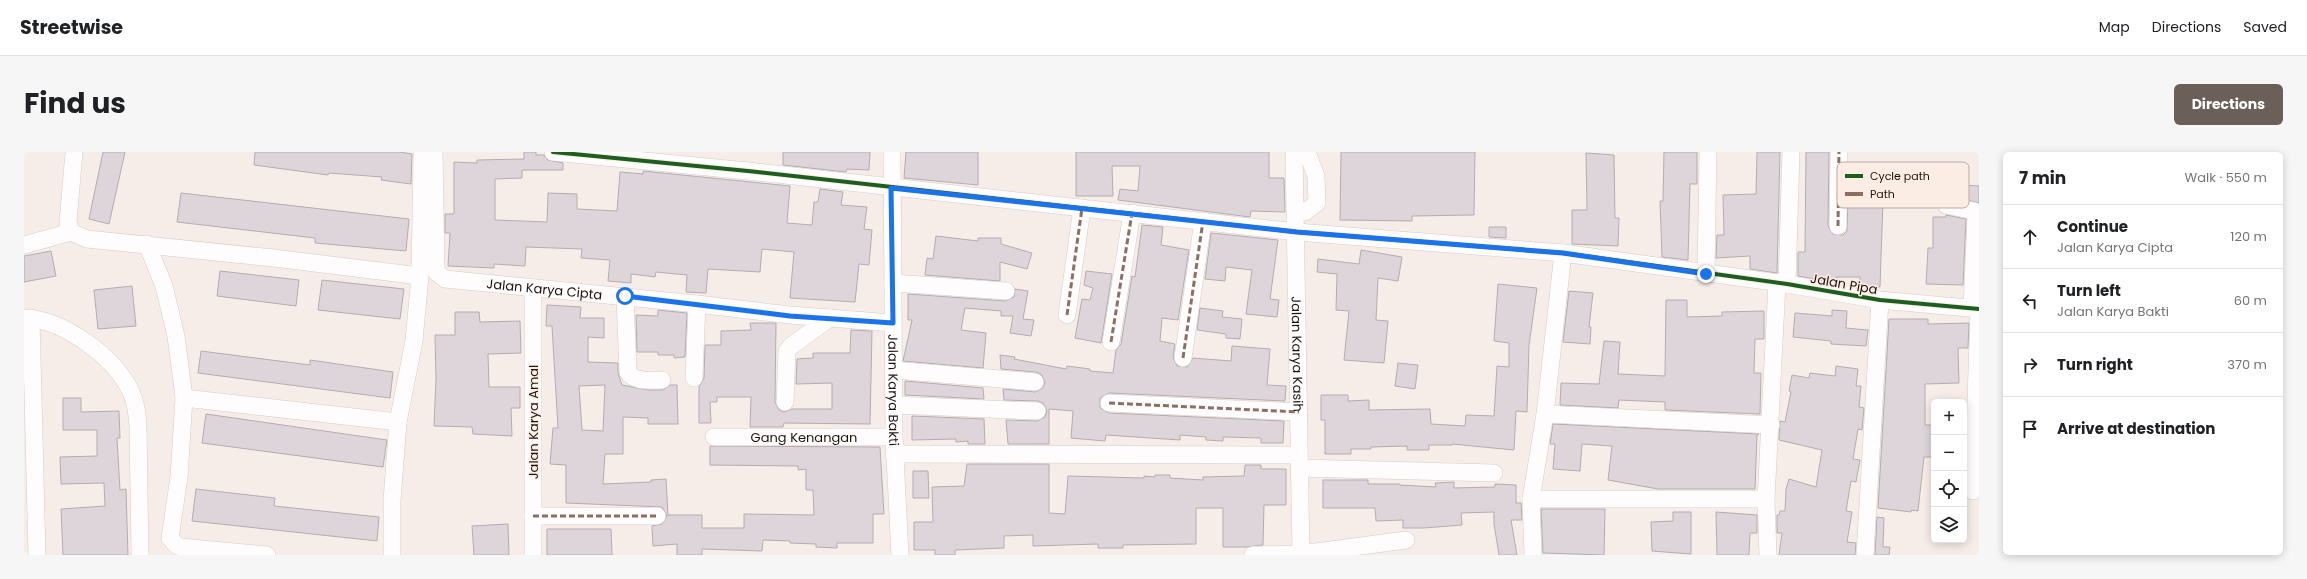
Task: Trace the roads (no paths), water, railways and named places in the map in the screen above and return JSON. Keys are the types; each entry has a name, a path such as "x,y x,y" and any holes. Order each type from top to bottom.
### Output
{"street":[{"path":"72,232 68,223 74,152"},
{"path":"393,554 392,500 398,422 414,341 420,276 422,152"},
{"name":"Jalan Karya Cipta","path":"434,152 437,273 445,279 625,296 790,316 893,323"},
{"name":"Jalan Pipa","path":"553,152 748,171 1297,232 1563,253 1782,284 1880,300 1976,308"},
{"name":"Jalan Karya Bakti","path":"892,152 891,188 894,454 900,555"},
{"name":"Jalan Karya Kasih","path":"1294,152 1297,232 1301,554"},
{"path":"1295,210 1305,212 1316,203 1316,176 1307,152"},
{"path":"1706,274 1708,152"},
{"path":"1768,555 1766,499 1792,152"},
{"path":"1839,152 1839,162"},
{"path":"1067,315 1082,208"},
{"path":"1838,208 1838,226"},
{"path":"1960,208 1974,211 1976,214 1973,491"},
{"path":"1111,342 1132,213"},
{"path":"1183,358 1203,221"},
{"path":"24,245 72,232 87,239 147,244 420,276"},
{"path":"147,244 164,286 174,328 184,398 179,477 170,547 267,555"},
{"path":"1533,555 1531,499 1545,414 1563,253"},
{"path":"893,283 1006,291"},
{"name":"Jalan Karya Amal","path":"532,555 534,288"},
{"path":"625,296 628,372 636,379 662,380"},
{"path":"1865,555 1880,300"},
{"path":"694,378 697,304"},
{"path":"37,555 28,318 44,320 60,327 96,350 117,371 131,392 136,405 138,425 140,555"},
{"path":"785,402 787,351 830,318"},
{"path":"894,370 1035,382"},
{"path":"184,398 398,422"},
{"path":"1109,403 1299,412"},
{"path":"894,405 1037,411"},
{"path":"1545,414 1771,424"},
{"name":"Gang Kenangan","path":"714,437 894,436"},
{"path":"894,454 1299,462 1494,473"},
{"path":"1531,499 1766,499"},
{"path":"533,516 658,516"},
{"path":"1253,555 1301,554 1406,540"}]}
